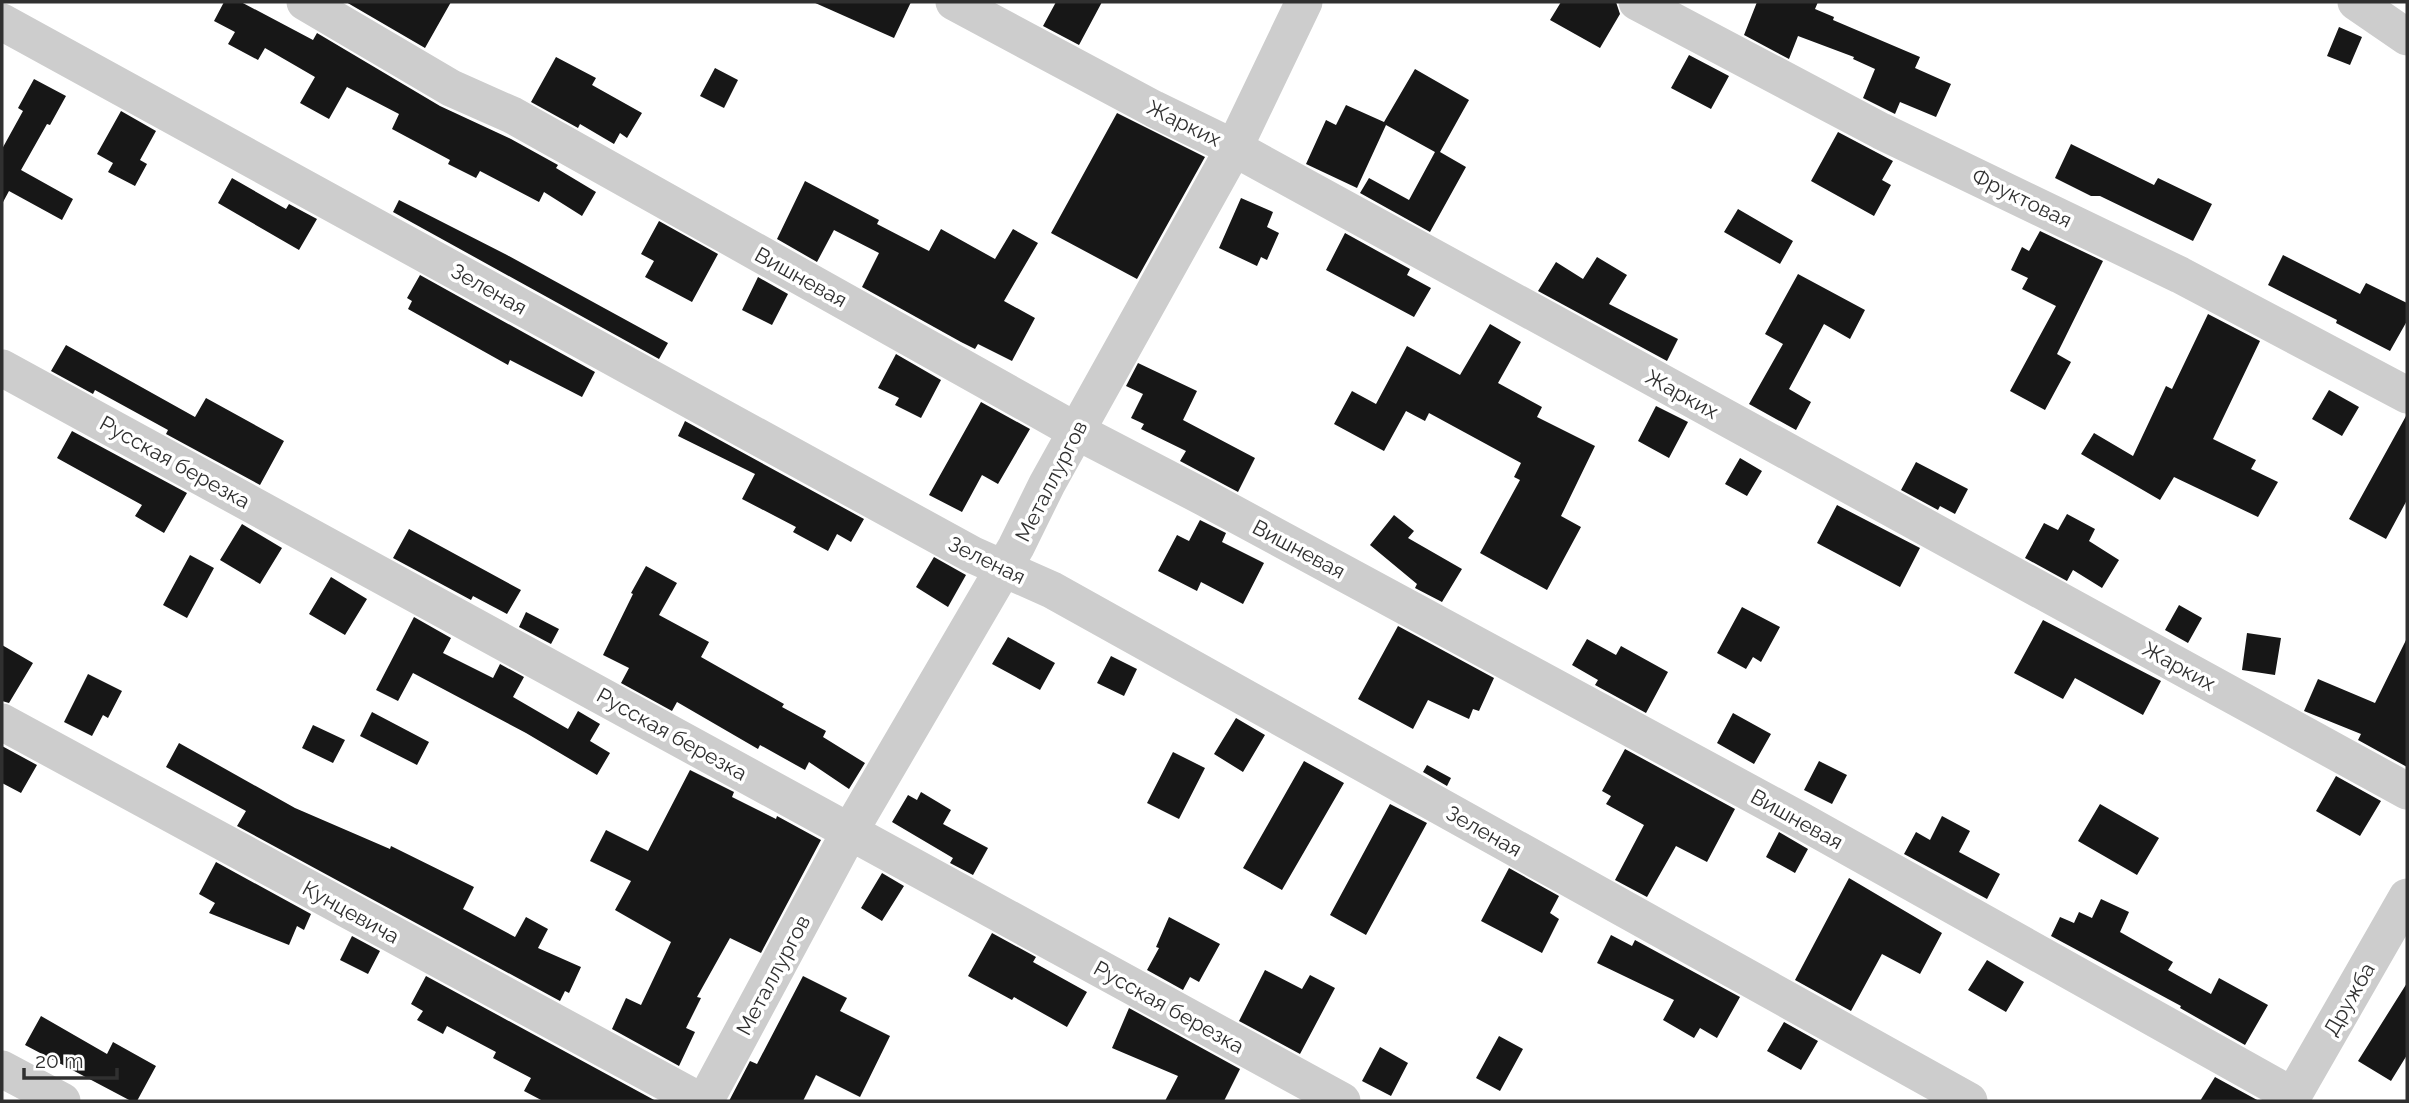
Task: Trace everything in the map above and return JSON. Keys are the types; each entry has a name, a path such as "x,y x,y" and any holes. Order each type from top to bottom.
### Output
{"street":[{"name":"Вишневая","path":"305,2 451,88 512,115 1076,431 1800,820 2292,1099"},
{"name":"Жарких","path":"954,2 1154,109 1234,148 2407,791"},
{"name":"Металлургов","path":"703,1101 850,831 1004,570 1047,484 1234,148 1304,2"},
{"name":"Фруктовая","path":"1637,2 1881,131 2180,275 2407,395"},
{"path":"2356,2 2407,37"},
{"name":"Зеленая","path":"2,22 875,502 1004,570 1052,590 1969,1101"},
{"name":"Русская березка","path":"2,368 1342,1101"},
{"name":"Кунцевича","path":"2,722 703,1101"},
{"name":"Дружба","path":"2292,1099 2407,897"},
{"path":"2,1069 62,1101"}],"building":[{"path":"224,2 241,2 313,40 317,33 440,106 511,139 558,165 556,168 596,192 582,216 544,192 539,202 480,171 476,178 448,164 450,160 392,129 399,114 347,87 329,119 300,103 315,77 265,48 258,60 228,44 235,32 214,21"},
{"path":"346,2 451,2 425,48"},
{"path":"813,2 911,2 894,38"},
{"path":"1056,2 1102,2 1079,45 1043,26"},
{"path":"1561,2 1616,2 1620,14 1600,48 1550,20"},
{"path":"1757,2 1818,2 1815,9 1834,17 1833,20 1920,57 1915,68 1951,84 1936,117 1900,102 1895,114 1863,98 1875,69 1853,59 1854,57 1798,36 1789,59 1744,35"},
{"path":"2339,27 2362,37 2350,65 2327,56"},
{"path":"1689,55 1729,76 1711,109 1671,88"},
{"path":"556,57 596,78 592,85 642,113 627,138 620,133 614,144 580,124 578,128 531,102"},
{"path":"715,68 738,80 724,108 700,96"},
{"path":"1415,69 1469,100 1440,152 1466,167 1430,232 1360,193 1369,178 1409,200 1435,152 1386,125 1357,188 1306,164 1326,120 1336,125 1346,105 1384,122"},
{"path":"34,79 66,96 21,170 73,199 62,220 9,191 2,204 2,149 23,111 18,108"},
{"path":"121,111 156,131 140,160 147,164 135,186 108,172 113,163 97,154"},
{"path":"1117,113 1205,157 1137,279 1051,233"},
{"path":"1838,132 1893,161 1882,180 1891,185 1874,216 1811,181"},
{"path":"2071,144 2154,185 2158,178 2212,204 2193,241 2100,196 2091,196 2055,178"},
{"path":"232,178 286,209 289,204 317,219 299,250 218,203"},
{"path":"805,181 879,220 877,224 929,251 941,229 995,259 1013,229 1038,243 1004,301 1035,318 1012,361 978,344 975,349 862,287 879,253 834,230 817,262 777,239"},
{"path":"1241,198 1273,212 1267,227 1279,233 1267,260 1261,257 1257,266 1219,248"},
{"path":"399,200 507,255 668,343 659,359 393,212"},
{"path":"1738,209 1793,241 1780,264 1724,232"},
{"path":"659,221 718,254 692,302 645,277 654,261 641,254"},
{"path":"2040,231 2103,261 2057,354 2071,362 2045,410 2010,391 2056,306 2022,289 2028,278 2011,270 2022,247 2029,251"},
{"path":"1345,233 1410,269 1407,275 1431,288 1414,317 1326,270"},
{"path":"2283,255 2360,294 2366,283 2407,303 2407,321 2390,351 2268,285"},
{"path":"1597,257 1627,275 1609,304 1678,339 1667,361 1538,291 1556,262 1583,279"},
{"path":"1798,274 1865,310 1850,339 1824,324 1789,389 1811,402 1796,430 1749,404 1783,344 1765,334"},
{"path":"420,275 595,372 582,397 510,360 508,365 408,309 412,301 407,298"},
{"path":"758,277 788,294 772,325 742,310"},
{"path":"2208,314 2260,341 2213,439 2256,460 2251,469 2278,482 2258,517 2174,477 2160,500 2081,454 2094,433 2133,456 2166,386 2172,389"},
{"path":"1490,324 1521,342 1498,383 1542,407 1537,417 1595,446 1561,516 1581,527 1547,590 1480,553 1520,480 1514,477 1521,463 1429,413 1425,421 1406,411 1384,451 1334,424 1352,391 1376,404 1407,346 1460,375"},
{"path":"66,345 195,417 206,398 284,441 260,485 166,434 168,430 95,390 93,394 51,371"},
{"path":"896,354 941,380 921,418 895,405 899,398 878,388"},
{"path":"1138,363 1197,391 1183,420 1255,458 1238,492 1180,461 1186,451 1141,429 1144,424 1131,418 1143,394 1126,386"},
{"path":"2329,390 2359,407 2342,436 2312,419"},
{"path":"981,402 1030,429 998,484 982,475 962,512 929,495"},
{"path":"1656,406 1688,422 1669,458 1638,441"},
{"path":"2406,416 2407,500 2386,539 2349,519"},
{"path":"685,421 864,519 851,542 837,534 828,551 793,532 796,527 742,499 755,474 678,436"},
{"path":"72,431 187,493 164,533 135,516 142,505 57,458"},
{"path":"1740,458 1762,471 1747,496 1725,484"},
{"path":"1916,462 1968,489 1955,514 1940,506 1938,510 1901,490"},
{"path":"1837,505 1920,548 1900,587 1817,543"},
{"path":"2067,514 2095,529 2089,541 2119,560 2102,588 2073,570 2067,581 2025,558 2044,523 2058,530"},
{"path":"1394,515 1414,531 1408,538 1462,569 1442,602 1415,588 1417,584 1370,545"},
{"path":"1200,520 1226,533 1222,542 1264,563 1243,604 1201,582 1197,591 1158,571 1177,535 1189,541"},
{"path":"242,524 282,548 260,584 220,560"},
{"path":"409,529 521,590 507,614 473,596 471,600 393,558"},
{"path":"190,555 214,568 187,618 163,605"},
{"path":"934,557 966,575 948,607 916,587"},
{"path":"646,566 677,583 659,615 709,642 701,657 826,731 823,737 865,763 849,789 809,762 805,770 760,745 758,749 677,702 672,711 621,683 629,668 603,655"},
{"path":"331,577 367,599 345,635 309,614"},
{"path":"2179,605 2202,618 2188,643 2165,630"},
{"path":"1742,607 1780,627 1761,662 1753,657 1746,669 1717,653"},
{"path":"526,612 559,629 551,644 519,627"},
{"path":"414,617 451,638 443,653 493,678 500,664 524,677 513,697 568,729 578,711 600,724 590,741 610,753 597,775 526,733 413,673 398,701 376,690"},
{"path":"2043,620 2161,681 2143,715 2075,678 2063,699 2014,673"},
{"path":"1398,626 1494,678 1479,711 1473,709 1469,719 1428,700 1413,729 1358,699"},
{"path":"2247,633 2281,638 2275,675 2242,670"},
{"path":"1008,637 1055,663 1040,690 992,664"},
{"path":"2407,638 2407,767 2358,740 2361,734 2304,711 2318,679 2375,703"},
{"path":"1587,639 1616,655 1621,646 1668,672 1646,713 1595,685 1598,680 1572,665"},
{"path":"2,645 33,663 9,703 2,701"},
{"path":"1111,656 1137,669 1124,696 1097,683"},
{"path":"88,674 122,691 108,718 103,715 92,736 64,722"},
{"path":"372,712 429,742 417,765 360,736"},
{"path":"1733,713 1771,734 1754,764 1717,743"},
{"path":"1236,718 1265,735 1243,772 1214,754"},
{"path":"313,725 345,740 333,763 302,748"},
{"path":"179,743 295,808 390,849 391,846 474,887 463,909 515,937 526,917 548,929 538,948 581,967 569,993 565,991 560,1001 237,826 246,811 166,767"},
{"path":"2,746 37,765 21,793 2,783"},
{"path":"1625,749 1735,809 1707,862 1676,846 1647,897 1615,880 1644,825 1606,804 1611,796 1602,791"},
{"path":"1173,752 1205,768 1179,819 1147,803"},
{"path":"1304,761 1344,783 1282,890 1243,868"},
{"path":"1819,761 1847,775 1832,804 1804,790"},
{"path":"1427,765 1451,778 1447,786 1423,772"},
{"path":"690,770 734,792 732,797 776,819 777,816 821,840 761,953 730,938 697,997 701,998 686,1028 695,1032 679,1066 612,1029 626,998 641,1005 671,942 615,910 631,881 590,861 606,830 648,851"},
{"path":"2336,776 2381,801 2360,836 2316,811"},
{"path":"921,792 951,810 943,824 988,848 973,875 950,863 953,858 892,822 908,795 917,800"},
{"path":"1390,804 1427,823 1366,935 1330,915"},
{"path":"2100,804 2159,838 2137,875 2078,841"},
{"path":"1942,816 1970,831 1959,852 2000,874 1987,899 1904,854 1916,832 1930,840"},
{"path":"1779,832 1808,849 1795,873 1766,857"},
{"path":"216,862 311,914 304,930 297,926 289,945 209,913 215,903 199,894"},
{"path":"1509,868 1559,896 1550,913 1559,919 1542,953 1481,921"},
{"path":"882,873 904,886 882,921 861,908"},
{"path":"1849,878 1942,933 1920,974 1882,954 1851,1011 1795,980"},
{"path":"2101,899 2129,912 2120,932 2173,962 2168,970 2211,994 2219,978 2268,1005 2245,1045 2180,1008 2181,1006 2051,936 2060,917 2074,923 2079,912 2092,918"},
{"path":"1169,917 1220,944 1199,982 1190,977 1183,990 1147,970 1159,948 1156,947"},
{"path":"992,933 1036,957 1033,962 1087,992 1067,1027 1014,997 1012,1000 968,976"},
{"path":"1611,935 1632,946 1635,940 1740,997 1717,1038 1700,1028 1694,1038 1663,1020 1674,1000 1597,963"},
{"path":"352,936 380,951 368,974 340,960"},
{"path":"1987,960 2024,982 2006,1012 1968,990"},
{"path":"1265,970 1302,989 1310,975 1335,988 1300,1054 1239,1021"},
{"path":"426,976 656,1101 543,1101 524,1091 531,1078 493,1058 496,1052 447,1026 443,1034 417,1020 423,1011 411,1004"},
{"path":"803,976 847,998 840,1011 890,1036 860,1097 816,1075 803,1101 729,1101 750,1061 757,1064"},
{"path":"2407,983 2407,1055 2391,1081 2358,1061"},
{"path":"1129,1008 1240,1069 1224,1101 1165,1101 1178,1076 1112,1048"},
{"path":"41,1016 107,1054 113,1042 156,1066 137,1101 131,1101 25,1045"},
{"path":"1784,1022 1818,1041 1801,1070 1767,1051"},
{"path":"1499,1036 1523,1049 1500,1091 1476,1078"},
{"path":"1380,1047 1408,1063 1391,1096 1362,1081"},
{"path":"2215,1077 2259,1101 2200,1101"}]}
